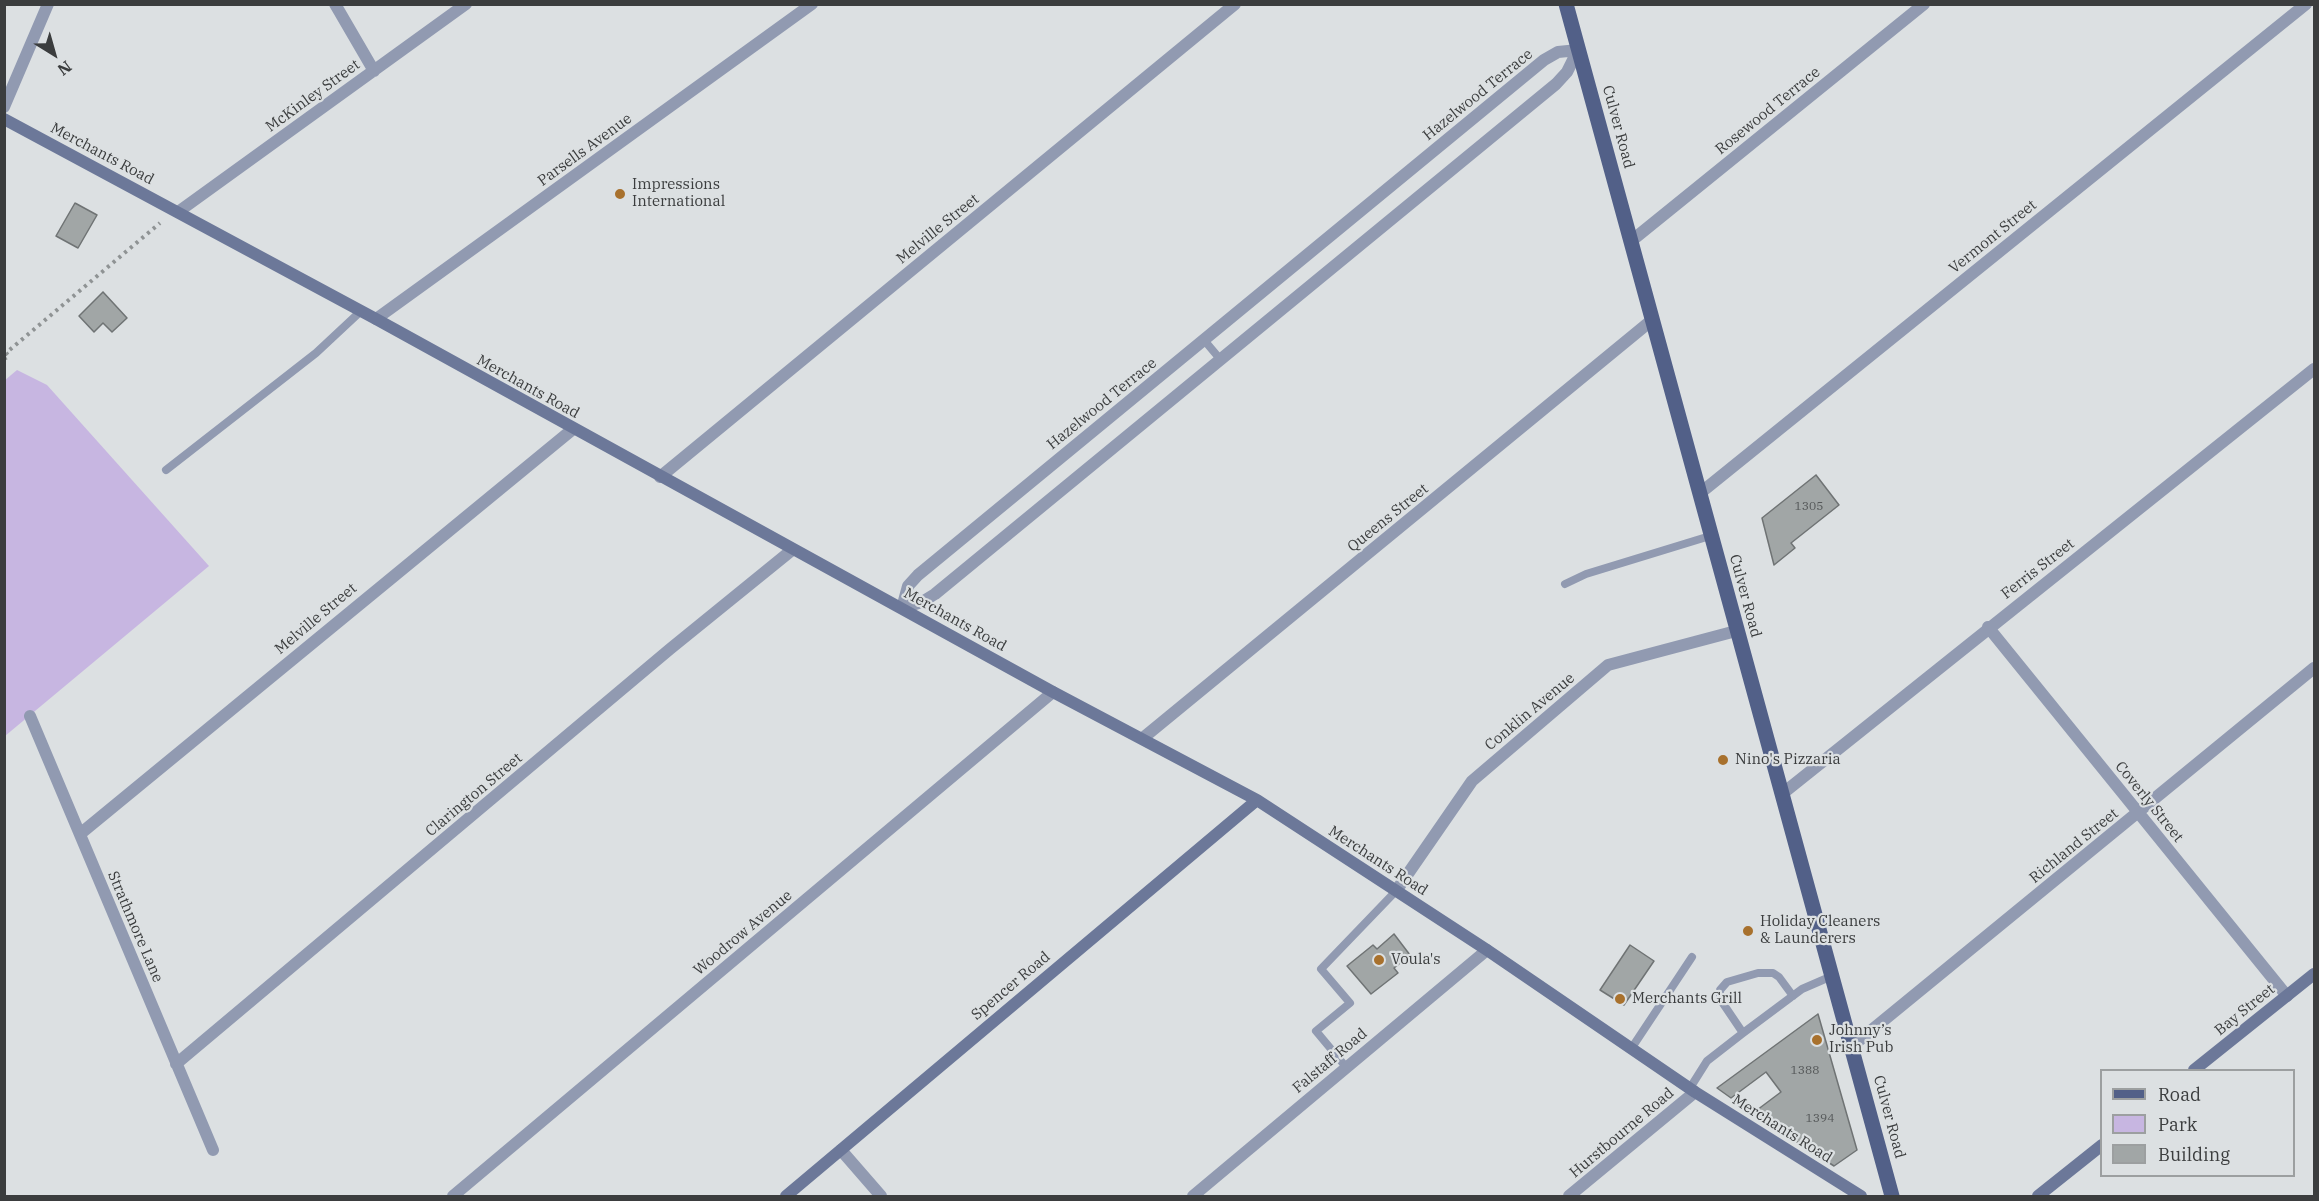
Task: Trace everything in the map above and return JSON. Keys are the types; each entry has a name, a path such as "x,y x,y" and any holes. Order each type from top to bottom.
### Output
{"main road":[{"name":"Culver Road","path":"1566,4 1892,1197"}],"street":[{"path":"4,107 48,4"},
{"path":"335,4 374,71"},
{"name":"McKinley Street","path":"178,212 466,4"},
{"name":"Parsells Avenue","path":"376,319 812,4"},
{"name":"Melville Street","path":"660,477 1235,4"},
{"name":"Rosewood Terrace","path":"1630,242 1924,4"},
{"name":"Vermont Street","path":"1699,494 2306,4"},
{"path":"902,608 922,602 935,594 1556,84 1568,72 1578,51"},
{"name":"Hazelwood Terrace","path":"902,608 908,586 918,575 1544,60 1558,52 1578,51"},
{"name":"Merchants Road","path":"4,119 376,319 1053,692 1257,800 1487,950 1692,1090 1858,1196"},
{"name":"Queens Street","path":"1143,738 1652,320"},
{"name":"Ferris Street","path":"1782,794 1988,627 2314,369"},
{"name":"Melville Street","path":"80,834 573,429"},
{"name":"Clarington Street","path":"176,1064 670,649 792,550"},
{"name":"Coverly Street","path":"1988,627 2287,996"},
{"name":"Conklin Avenue","path":"1396,891 1472,781 1608,665 1736,631"},
{"name":"Richland Street","path":"1851,1047 2314,668"},
{"name":"Woodrow Avenue","path":"453,1197 1053,692"},
{"name":"Strathmore Lane","path":"30,716 213,1150"},
{"name":"Spencer Road","path":"786,1197 1257,800"},
{"name":"Falstaff Road","path":"1193,1197 1487,950"},
{"name":"Bay Street","path":"2196,1069 2314,974"},
{"name":"Hurstbourne Road","path":"1569,1197 1692,1090"},
{"path":"2038,1197 2100,1147"},
{"path":"841,1150 880,1197"}],"lane":[{"path":"166,470 316,353 361,311"},
{"path":"1204,340 1220,359"},
{"path":"1565,584 1586,574 1710,536"},
{"path":"1346,1067 1316,1031 1350,1003 1321,969 1396,891"},
{"path":"1632,1049 1692,957"},
{"path":"1743,1033 1719,999 1720,990 1727,982 1758,974 1773,973 1779,977 1793,996"},
{"path":"1692,1090 1707,1061 1802,989 1832,976"}],"path":[{"path":"4,359 9,356 6,353 160,223"}],"green space":[{"path":"17,370 47,385 209,566 5,736 4,381"}],"building":[{"path":"75,203 97,215 78,248 56,236"},
{"path":"103,292 127,318 112,332 103,323 94,332 79,316"},
{"path":"1816,475 1839,505 1791,543 1795,548 1774,565 1762,518"},
{"name":"Voula's","path":"1394,934 1410,955 1394,968 1398,973 1371,994 1347,966 1373,945 1377,949"},
{"path":"1630,945 1654,961 1624,1005 1600,990"},
{"path":"1818,1014 1857,1150 1834,1166 1753,1113 1781,1092 1766,1072 1731,1098 1717,1088"}],"place":[{"name":"Impressions International","path":"620,194"},
{"name":"Nino's Pizzaria","path":"1723,760"},
{"name":"Holiday Cleaners & Launderers","path":"1748,931"},
{"name":"Voula's","path":"1379,960"},
{"name":"Merchants Grill","path":"1620,999"},
{"name":"Johnny’s Irish Pub","path":"1817,1040"}]}
